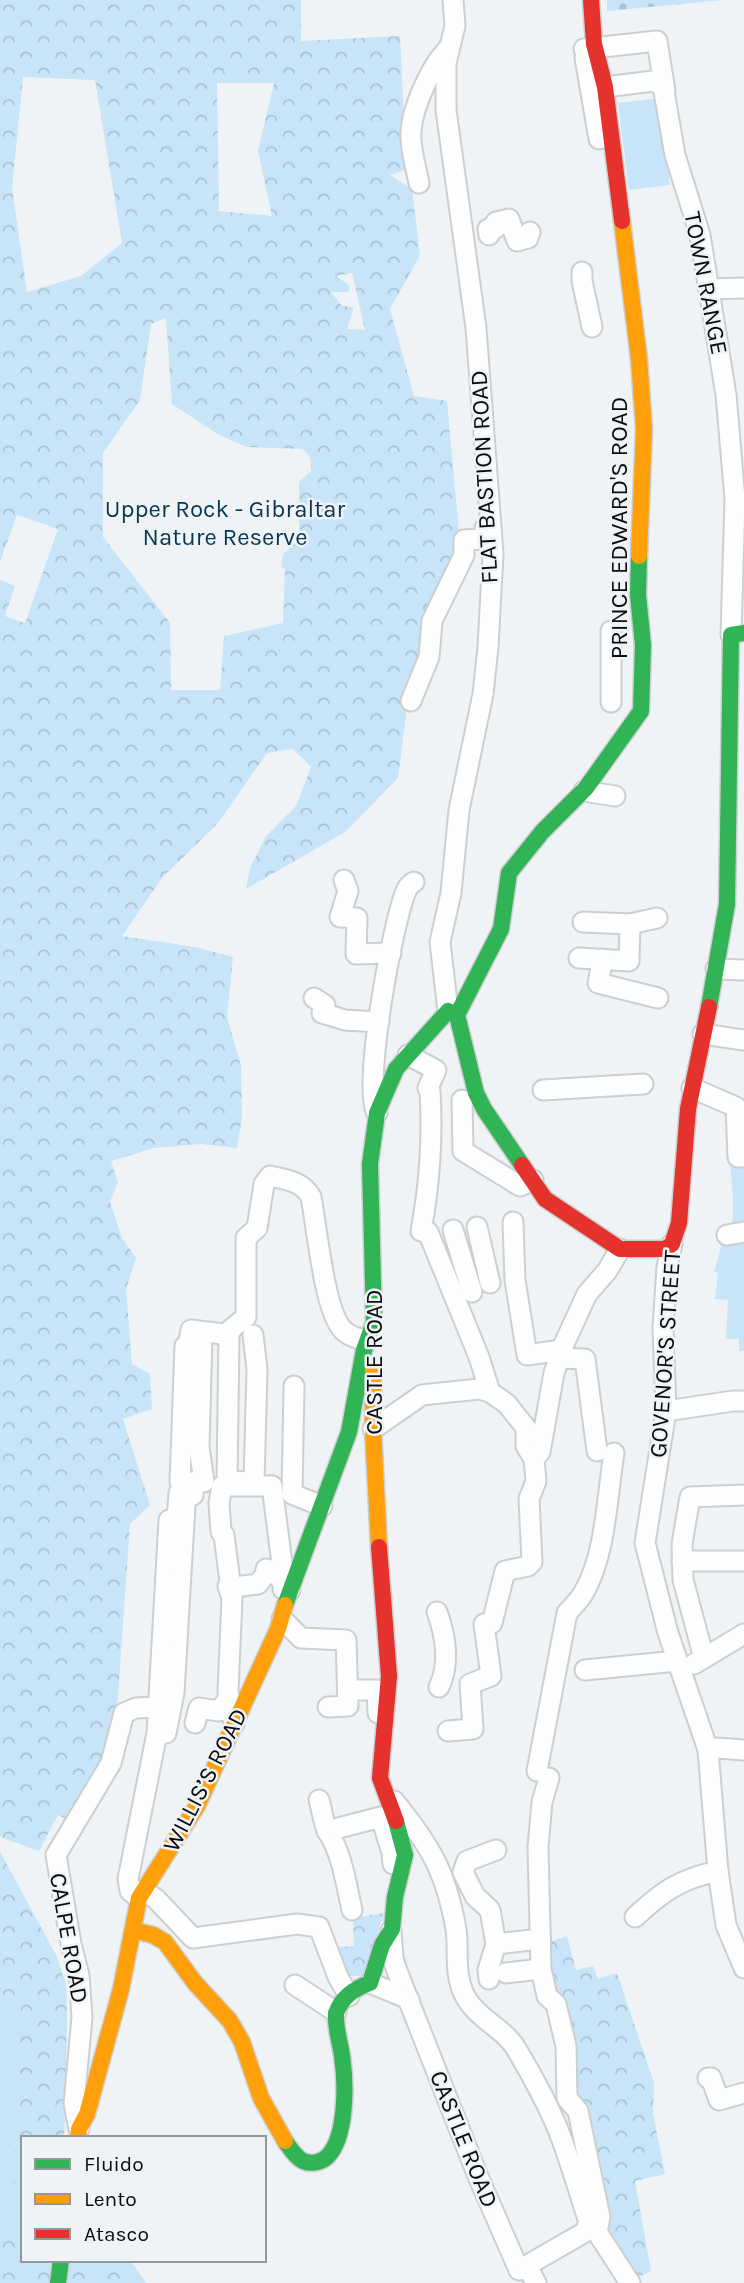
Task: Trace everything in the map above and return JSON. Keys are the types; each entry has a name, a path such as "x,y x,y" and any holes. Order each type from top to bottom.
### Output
{"street":[{"name":"FLAT BASTION ROAD","path":"453,0 455,26 446,63 446,110 451,130 476,328 491,528 492,577 483,694 459,810 451,893 440,942 457,1014"},
{"name":"PRINCE EDWARD'S ROAD","path":"457,1014 501,929 509,873 542,832 584,791 638,716 643,701 643,645 639,595 644,429 639,359 605,87 590,48 591,0"},
{"path":"580,29 590,48 606,182 618,184"},
{"name":"TOWN RANGE","path":"590,48 657,41 671,138 700,235 737,430 735,904 717,965"},
{"path":"419,183 411,140 412,124 425,84 437,60 450,47"},
{"path":"605,87 653,81 665,90"},
{"path":"489,236 488,229 496,228 496,222 509,219 517,241 528,239 530,232"},
{"path":"582,272 587,331"},
{"path":"709,289 744,288"},
{"path":"411,701 429,657 432,621 464,555 464,540 486,539 485,528 491,528"},
{"path":"611,631 611,702"},
{"path":"584,791 615,796"},
{"path":"345,880 348,891 340,917 358,918 356,954 391,953"},
{"path":"377,1113 372,1102 372,1090 379,1022 391,953 408,887 414,882"},
{"path":"583,922 631,925 657,918"},
{"path":"579,958 629,961 631,925"},
{"path":"603,959 598,983 658,998"},
{"path":"717,965 744,970"},
{"name":"GOVENOR'S STREET","path":"717,965 688,1109 678,1223 667,1267 663,1328 666,1411 645,1543 679,1666 708,1750 718,1871 726,1926 744,1968"},
{"path":"314,998 325,1005 323,1013 331,1017 379,1022"},
{"path":"457,1014 469,1096 463,1150 520,1186 533,1180"},
{"name":"CASTLE ROAD","path":"381,1783 389,1676 380,1569 372,1348 368,1341 374,1322 370,1164 377,1113 396,1069 408,1055 457,1014"},
{"path":"703,1034 744,1040"},
{"path":"408,1055 436,1070 428,1088 431,1099 432,1163 424,1232 467,1327 490,1392"},
{"path":"543,1090 643,1084"},
{"path":"692,1088 736,1107 738,1157 744,1157"},
{"path":"431,1099 469,1096 485,1109 545,1199 620,1249 666,1249 672,1244"},
{"path":"189,1490 180,1482 185,1346 188,1346 191,1329 229,1332 246,1317 246,1238 257,1228 264,1184 270,1176 296,1182 311,1197 332,1310 344,1331 368,1341"},
{"path":"513,1222 515,1280 527,1354 560,1354 585,1359 606,1452 599,1552 593,1575 583,1594 567,1613 543,1775 538,1847 540,1938 541,1969 547,1996 556,2004 566,2046 567,2098 578,2111 600,2217 597,2232 629,2283"},
{"path":"477,1227 491,1283"},
{"path":"453,1230 472,1292"},
{"path":"534,1459 540,1452 549,1396 560,1354 587,1294 607,1271 620,1249"},
{"path":"134,1930 158,1937 233,2024 259,2094 274,2124 297,2157 311,2164 322,2164 336,2147 340,2128 343,2057 336,2033 342,2004 338,1977 319,1927 293,1925 193,1938 156,1899 131,1892 128,1879 157,1733 169,1520 177,1520 179,1493 204,1482 200,1447 202,1335 206,1332"},
{"path":"229,1332 227,1481 254,1482 257,1369 253,1335"},
{"name":"WILLIS’S ROAD","path":"79,2134 121,1989 141,1894 197,1806 286,1603 349,1432 358,1374 368,1341"},
{"path":"294,1386 292,1494 322,1506"},
{"path":"373,1429 422,1395 479,1389 490,1392 507,1404 526,1429 526,1446 534,1459 536,1482 529,1499 532,1562 528,1566 505,1571 488,1623 491,1676 470,1684 473,1729 448,1731"},
{"path":"666,1411 744,1401"},
{"path":"228,1414 256,1415"},
{"path":"200,1447 227,1448"},
{"path":"254,1471 259,1472 258,1482 272,1482 286,1603"},
{"path":"234,1724 229,1698 232,1598 228,1586 230,1582 219,1503 222,1486 272,1486"},
{"path":"146,1789 160,1763 174,1693 189,1490"},
{"path":"704,1658 683,1580 682,1544 690,1497 744,1495"},
{"path":"682,1561 744,1561"},
{"path":"230,1582 235,1587 251,1576 258,1584 266,1569 274,1571 283,1583 286,1603 301,1637 346,1640 348,1706 328,1707"},
{"path":"437,1612 443,1632 446,1673 439,1687"},
{"path":"585,1670 679,1666 704,1658 744,1634"},
{"path":"348,1690 377,1690 378,1723 384,1733"},
{"path":"174,1693 199,1698"},
{"path":"195,1723 200,1708 219,1711 229,1698"},
{"name":"CALPE ROAD","path":"79,2134 74,2104 82,2017 79,1976 56,1854 111,1763 124,1713 136,1708 158,1707"},
{"path":"708,1750 744,1750"},
{"path":"370,1983 382,1945 391,1931 405,1855 401,1833 381,1783"},
{"path":"381,1783 428,1847 446,1882 456,1930 458,1979 464,1995 474,2010 517,2049 549,2109 589,2222 585,2232 531,2274"},
{"path":"319,1800 327,1831 333,1837 352,1910"},
{"path":"327,1831 382,1817 392,1853 396,1895"},
{"path":"496,1850 467,1861 463,1872 475,1896 490,1910 496,1944 488,1970 498,1976 541,1969"},
{"path":"635,1917 674,1885 697,1875 718,1871"},
{"name":"CASTLE ROAD","path":"391,1931 393,1958 482,2186 519,2270 531,2274"},
{"path":"496,1944 540,1938"},
{"path":"342,2004 359,1986 370,1983 409,1999"},
{"path":"295,1985 342,2004"},
{"path":"708,2078 711,2078 719,2100 744,2094"},
{"path":"58,2283 61,2262"}],"green space":[{"name":"Upper Rock - Gibraltar Nature Reserve","path":"0,0 301,0 301,41 400,36 405,140 411,168 390,175 412,189 420,255 390,309 414,396 447,401 461,555 408,699 398,778 345,832 246,889 250,868 266,836 296,806 311,767 293,749 267,753 218,823 162,878 122,936 195,947 233,957 227,1017 241,1066 242,1117 237,1148 201,1144 154,1148 111,1161 118,1182 110,1202 122,1238 136,1258 126,1289 132,1364 150,1374 152,1409 123,1419 150,1505 130,1524 117,1709 105,1761 71,1821 58,1815 39,1851 0,1837 0,580 15,586 5,616 25,623 58,529 17,515 0,562","holes":["23,77 95,80 122,243 81,276 27,292 12,188","217,83 274,83 258,151 272,216 219,211","352,273 365,330 347,329 354,307 342,306 331,292 349,292 349,285 336,276","166,318 172,404 219,435 247,447 302,449 311,461 311,471 299,482 299,540 283,554 283,623 224,636 220,690 171,690 170,623 103,537 103,453 140,400 151,324"]},
{"path":"607,0 724,0 607,11"},
{"path":"659,98 670,185 629,190 618,103"},
{"path":"727,1120 744,1153 744,1351 739,1351 739,1339 726,1339 728,1300 715,1299 718,1273 714,1272 723,1240 732,1238 733,1199"},
{"path":"0,1852 56,1955 66,1984 64,2136 21,2136 21,2262 131,2262 146,2283 0,2283"},
{"path":"0,1852 56,1955 66,1984 64,2136 21,2136 21,2262 131,2262 146,2283 0,2283 0,2233 19,2234 13,2175 21,2005 0,2006"},
{"path":"384,1913 364,1976 345,1976 338,1947 354,1946 353,1918"},
{"path":"567,1936 576,1970 593,1966 598,1979 617,1973 654,2083 653,2113 665,2174 635,2181 651,2271 631,2281 605,2240 572,2095 546,1943"}],"traffic: fast":[{"path":"522,1165 476,1093 457,1015 501,929 509,873 542,832 586,788 641,711 643,645 638,595 639,556"},
{"path":"709,1007 727,904 731,635 744,633"},
{"path":"285,1605 349,1432 364,1350 374,1322 370,1164 377,1113 396,1069 448,1011 457,1015"},
{"path":"285,2141 300,2159 313,2163 328,2156 339,2136 344,2108 344,2080 336,2013 350,1994 370,1983 382,1945 392,1929 395,1897 405,1855 396,1821"},
{"path":"58,2283 61,2262"}],"traffic: slow":[{"path":"622,221 639,359 644,429 639,556"},
{"path":"373,1369 379,1547"},
{"path":"78,2136 87,2114 121,1989 139,1898 197,1806 278,1629 285,1605"},
{"path":"133,1930 153,1935 165,1942 195,1983 230,2021 242,2042 261,2098 285,2141"}],"traffic: jam":[{"path":"591,0 594,44 605,87 622,221"},
{"path":"522,1165 545,1199 620,1249 665,1249 672,1244 679,1223 688,1109 709,1007"},
{"path":"379,1547 389,1676 380,1778 396,1821"}]}
